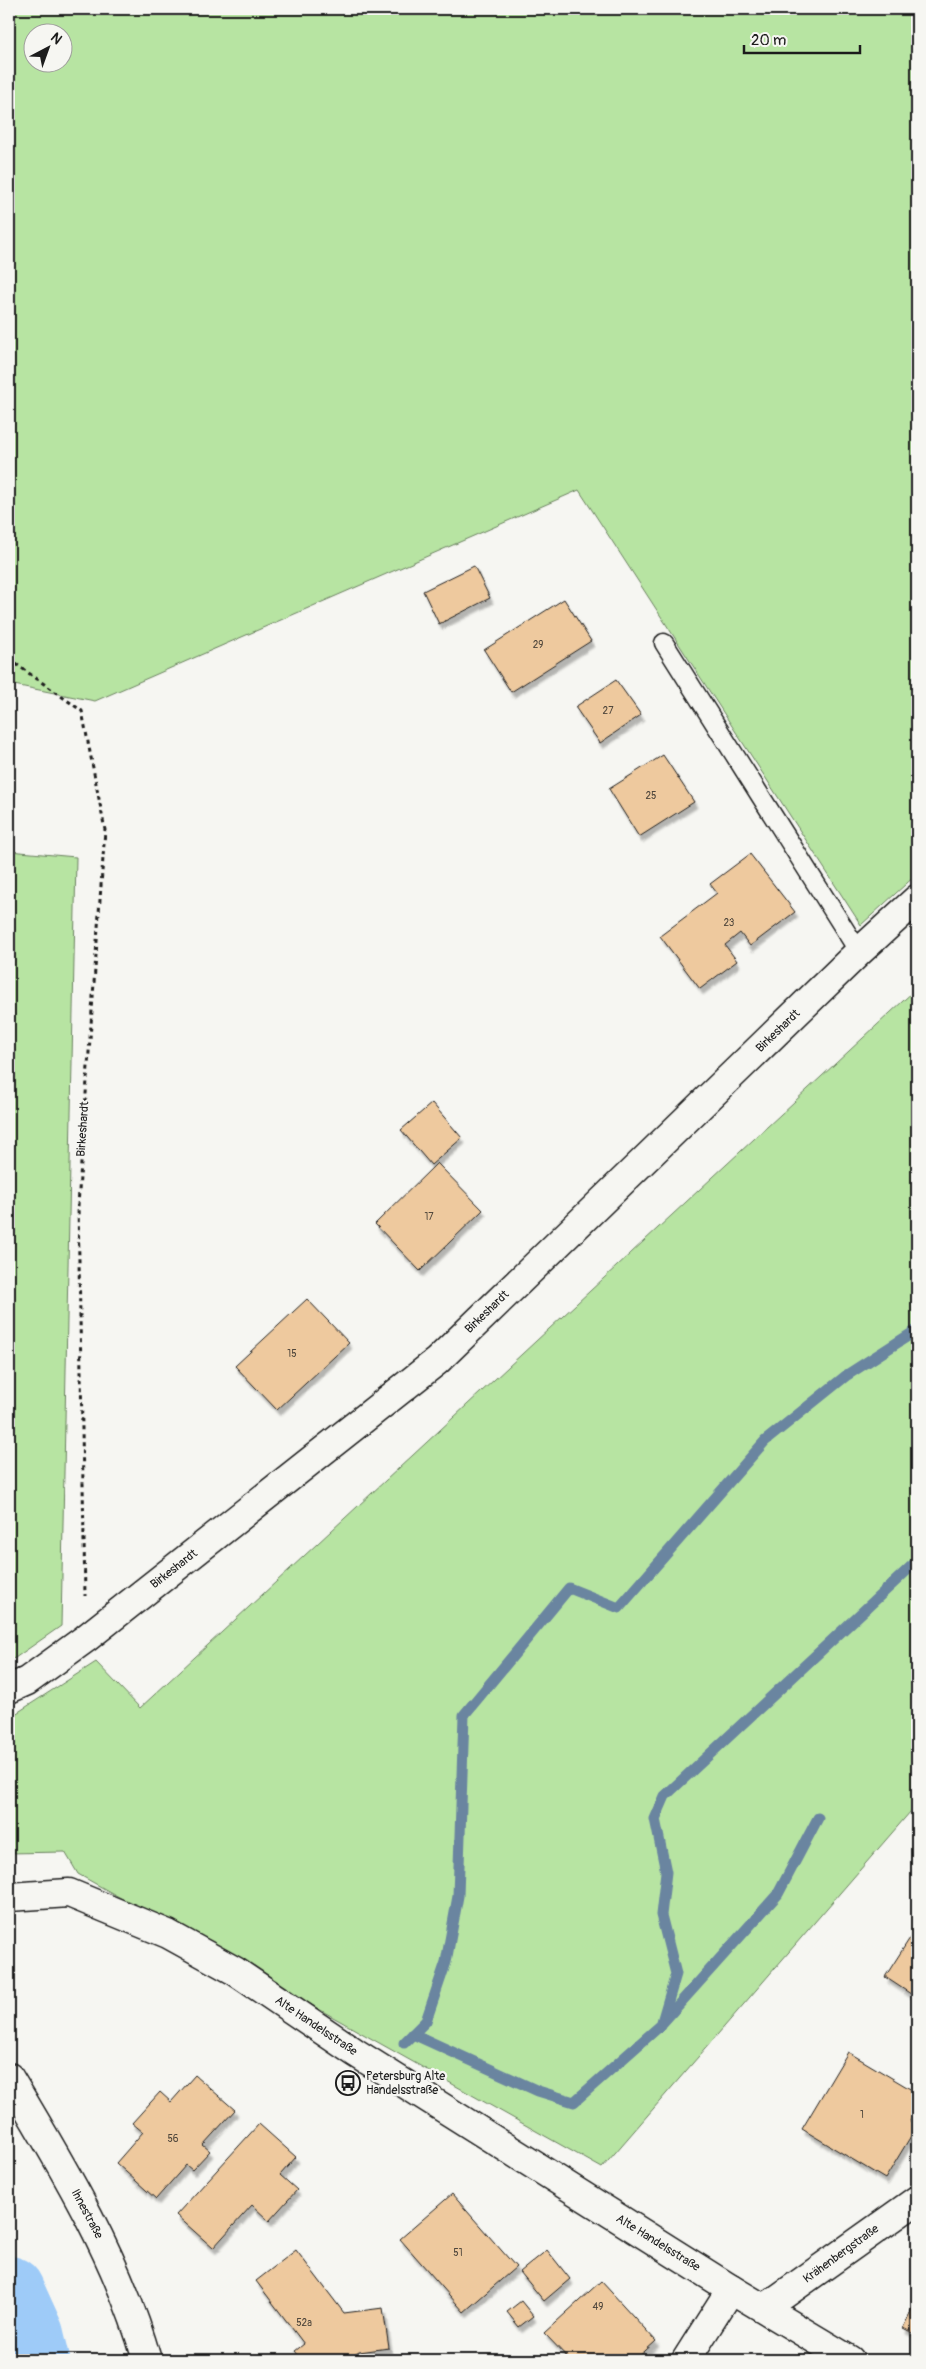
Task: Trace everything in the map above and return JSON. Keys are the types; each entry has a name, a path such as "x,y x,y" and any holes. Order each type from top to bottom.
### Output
{"street":[{"name":"Birkeshardt","path":"9,1689 27,1681 86,1639 437,1361 859,952 917,899"},
{"name":"Alte Handelsstraße","path":"9,1898 69,1893 168,1934 235,1971 356,2053 731,2289 850,2360"},
{"name":"Ihnestraße","path":"9,2077 55,2154 103,2243 146,2360"},
{"name":"Krähenbergstraße","path":"765,2308 917,2200"},
{"path":"686,2360 731,2289"}],"lane":[{"path":"664,643 859,952"}],"path":[{"name":"Birkeshardt","path":"9,659 82,711 105,830 78,1206 86,1639"}],"green space":[{"path":"9,9 917,9 917,874 861,925 579,490 95,701 9,684"},
{"path":"9,851 76,857 61,1626 15,1658 9,1660"},
{"path":"917,988 917,1804 602,2168 78,1874 65,1852 9,1853 9,1718 96,1662 140,1708"}],"building":[{"path":"474,566 490,598 439,624 423,591"},
{"path":"564,599 591,641 511,692 484,650"},
{"path":"616,680 641,715 600,743 575,707"},
{"path":"663,755 694,802 639,837 609,789"},
{"path":"750,854 795,912 750,946 740,933 725,945 737,961 700,989 660,936 717,893 710,884"},
{"path":"432,1103 462,1138 431,1165 401,1130"},
{"path":"437,1163 483,1210 420,1271 375,1224"},
{"path":"307,1299 349,1343 277,1410 235,1366"},
{"path":"917,1927 917,1998 885,1977"},
{"path":"848,2052 917,2093 917,2109 910,2121 917,2126 885,2179 802,2129"},
{"path":"195,2075 235,2110 203,2145 210,2151 192,2170 186,2165 156,2199 116,2163 143,2132 132,2123 160,2092 171,2102"},
{"path":"259,2124 296,2157 280,2175 297,2190 269,2221 252,2205 213,2248 176,2215"},
{"path":"452,2194 516,2267 464,2312 400,2239"},
{"path":"296,2250 344,2313 383,2308 389,2348 359,2352 347,2360 302,2360 295,2351 304,2344 256,2281"},
{"path":"547,2250 570,2279 544,2301 520,2272"},
{"path":"601,2281 656,2341 635,2360 570,2360 544,2333"},
{"path":"917,2298 917,2335 903,2328"},
{"path":"521,2301 533,2316 519,2327 507,2312"}],"waterway":[{"path":"404,2043 426,2021 446,1962 458,1896 464,1715 569,1588 619,1608 765,1441 847,1375 917,1330"},
{"path":"413,2034 538,2091 574,2102 661,2025 676,1974 661,1915 666,1872 655,1819 665,1796 917,1561"},
{"path":"663,2022 778,1894 818,1818"},
{"path":"9,2291 29,2335 35,2360"}],"place":[{"name":"Petersburg Alte Handelsstraße","path":"348,2083"}]}
